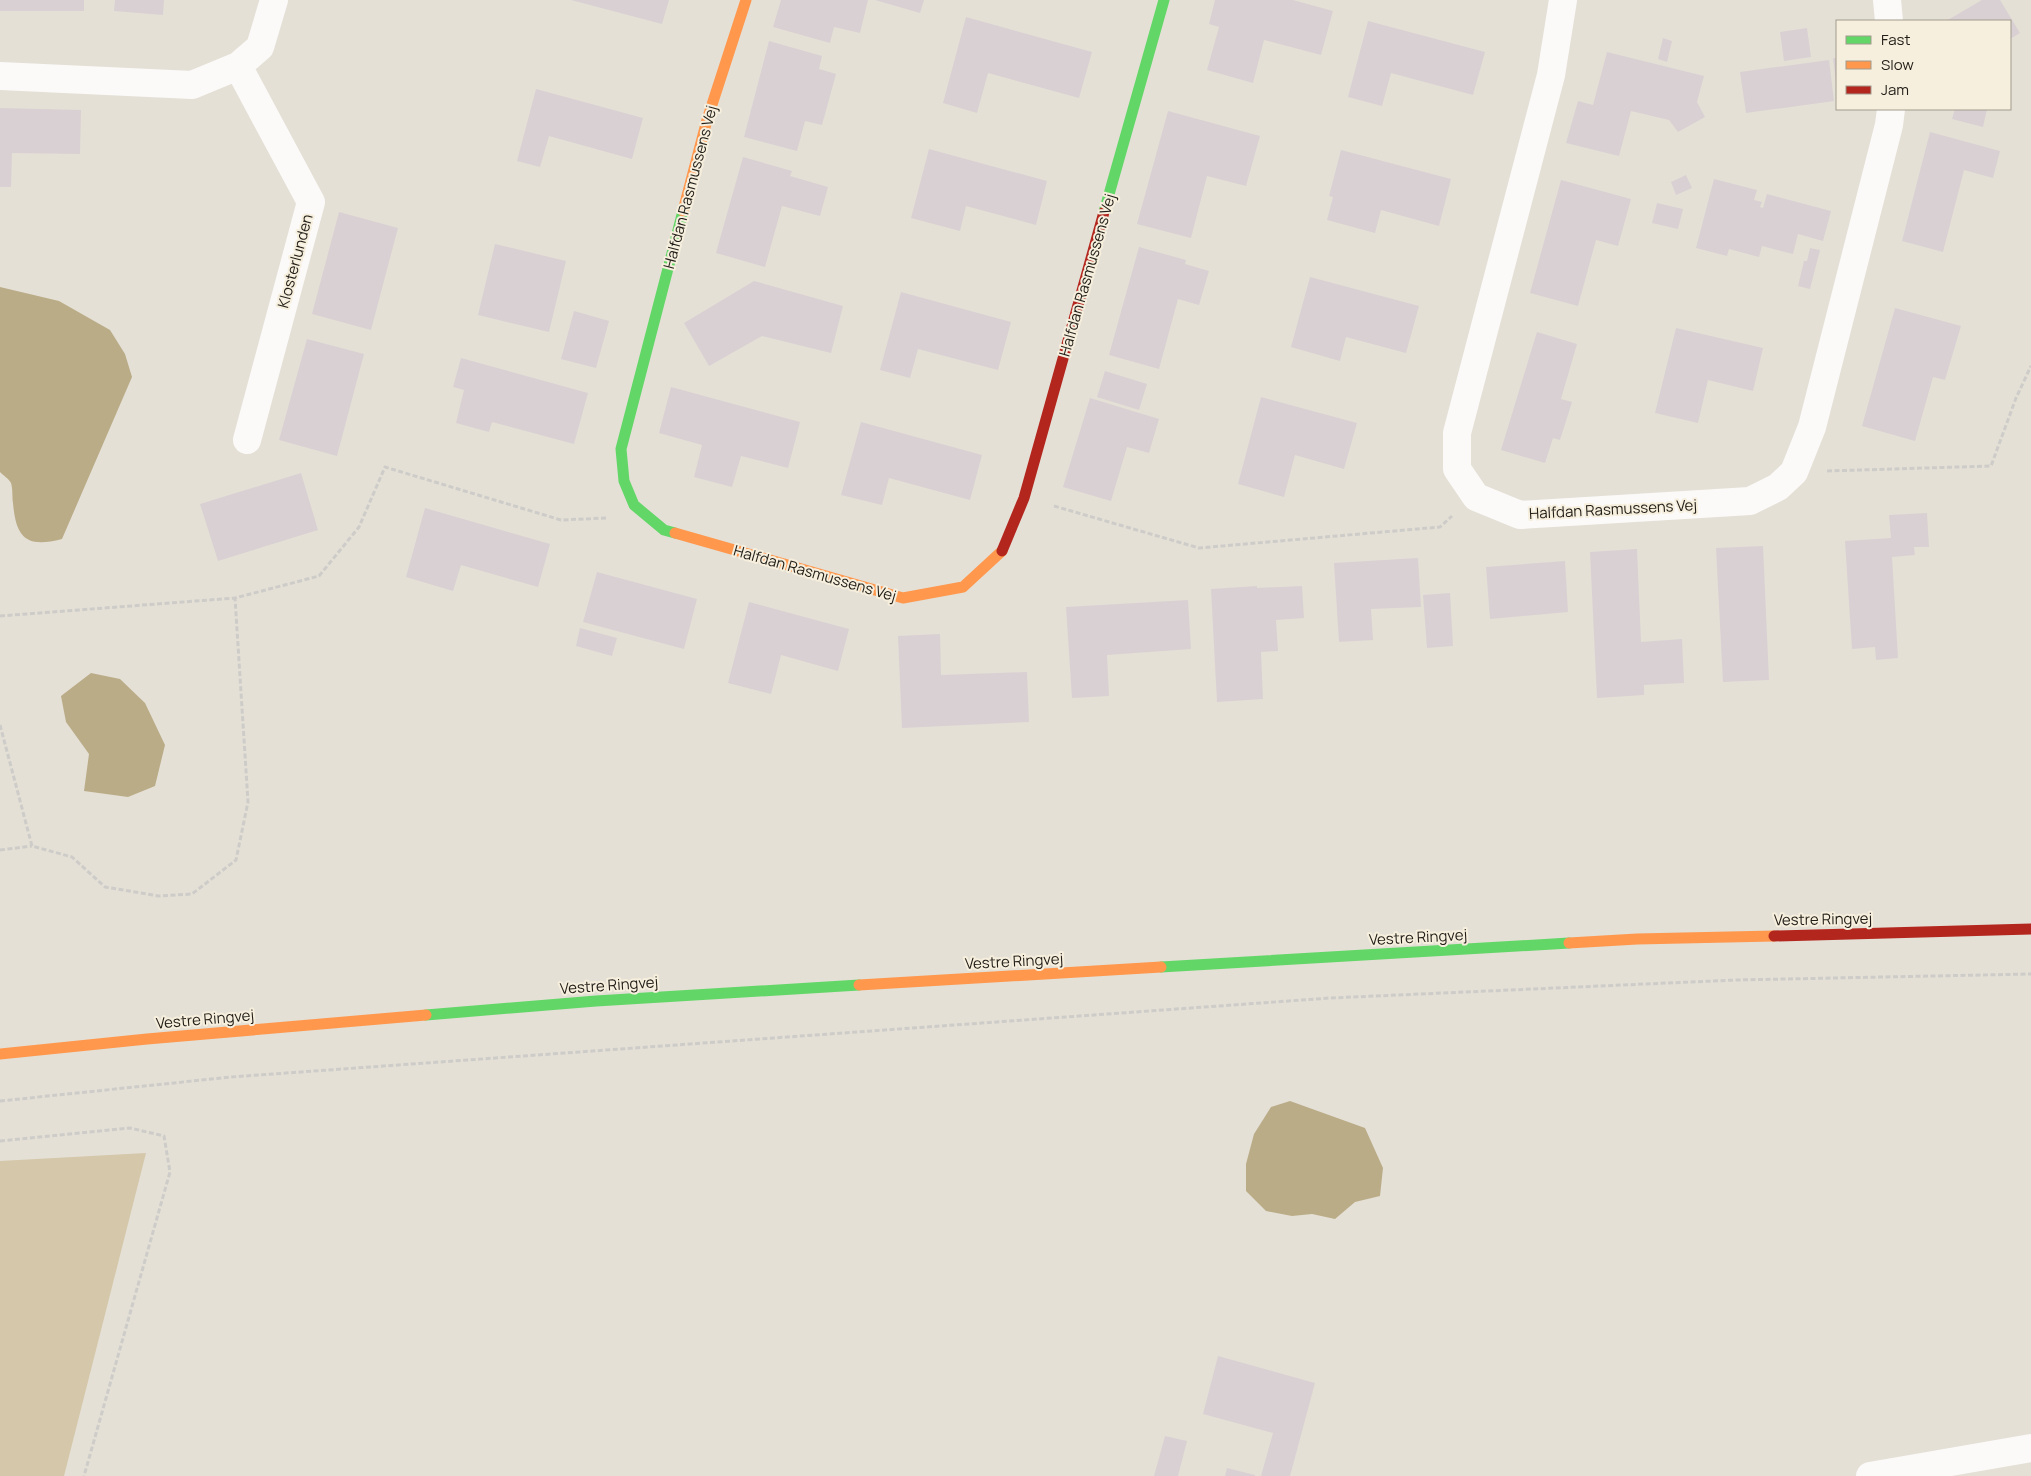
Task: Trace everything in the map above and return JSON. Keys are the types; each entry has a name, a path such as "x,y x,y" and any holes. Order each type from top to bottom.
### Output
{"main road":[{"name":"Halfdan Rasmussens Vej","path":"746,0 707,120 621,449 624,482 634,505 664,530 903,598 963,587 1002,554 1024,498 1164,0"},
{"name":"Vestre Ringvej","path":"0,1054 147,1039 626,999 1637,939 2031,929"}],"street":[{"path":"0,76 192,85 238,66 260,47 274,0"},
{"path":"1476,497 1457,469 1457,433 1551,75 1563,0"},
{"path":"1887,0 1889,20"},
{"name":"Klosterlunden","path":"238,66 311,202 247,440"},
{"name":"Halfdan Rasmussens Vej","path":"1476,497 1520,515 1750,501 1778,487 1794,472 1812,427 1889,125 1891,110"},
{"path":"1870,1476 2031,1448"}],"path":[{"path":"1794,472 1991,466 2016,398 2031,366"},
{"path":"0,616 235,598 319,576 360,528 385,467 561,520 604,519 634,505"},
{"path":"1024,498 1199,548 1440,527 1476,497"},
{"path":"0,850 32,846 72,857 105,887 159,896 192,894 236,860 248,802 235,598"},
{"path":"0,725 32,846"},
{"path":"0,1101 231,1077 1330,998 1736,980 2031,974"},
{"path":"0,1140 130,1128 164,1136 170,1172 84,1476"}],"shaded area":[{"path":"0,287 59,301 110,330 125,354 132,377 62,539 50,542 32,541 21,533 15,515 11,483 0,472"},
{"path":"91,673 120,679 145,703 165,745 155,786 128,797 84,791 89,754 66,722 61,696"},
{"path":"1290,1101 1365,1128 1383,1168 1380,1196 1355,1202 1335,1219 1312,1214 1292,1216 1266,1211 1246,1191 1246,1164 1254,1134 1271,1107"},
{"path":"146,1153 64,1476 0,1476 0,1161"}],"building":[{"path":"0,0 84,0 84,11 0,11"},
{"path":"115,0 164,0 163,15 114,11"},
{"path":"571,0 669,0 662,24"},
{"path":"781,0 868,0 860,33 834,27 830,43 773,27"},
{"path":"875,0 924,0 920,13"},
{"path":"1215,0 1293,0 1333,11 1321,55 1264,40 1253,83 1207,70 1219,27 1209,24"},
{"path":"1982,0 2000,0 2020,33 2011,38 2011,20 1948,20"},
{"path":"966,17 1092,52 1079,98 988,73 977,113 943,103"},
{"path":"1368,21 1485,52 1473,95 1391,73 1382,106 1348,97"},
{"path":"1807,28 1811,57 1784,61 1780,32"},
{"path":"1663,38 1672,41 1667,62 1658,59"},
{"path":"769,41 822,56 819,69 836,74 822,125 805,121 797,151 744,137"},
{"path":"1607,52 1704,76 1697,102 1705,117 1678,132 1669,120 1631,111 1619,156 1566,143 1578,101 1593,105"},
{"path":"1833,58 1836,58 1836,82"},
{"path":"1829,60 1834,101 1746,113 1740,72"},
{"path":"536,89 643,118 632,159 549,136 540,167 517,161"},
{"path":"0,108 81,110 80,154 12,153 11,187 0,187"},
{"path":"1955,110 1987,110 1983,127 1952,119"},
{"path":"1168,111 1260,136 1246,186 1207,176 1191,238 1137,224"},
{"path":"1930,132 2000,151 1993,178 1964,170 1943,252 1902,241"},
{"path":"929,149 1047,181 1036,225 966,206 960,231 911,218"},
{"path":"1341,150 1451,179 1439,226 1381,210 1375,233 1327,220 1333,197 1329,196"},
{"path":"743,157 792,171 790,176 828,187 820,216 782,206 765,267 716,253"},
{"path":"1686,175 1692,188 1676,195 1671,182"},
{"path":"1714,179 1757,190 1754,200 1762,202 1760,207 1763,208 1767,194 1831,211 1823,241 1798,234 1793,254 1762,246 1759,257 1729,249 1727,256 1696,248"},
{"path":"1561,180 1631,199 1618,246 1596,240 1578,306 1530,293"},
{"path":"1657,203 1683,209 1678,229 1652,223"},
{"path":"339,212 398,228 371,330 312,314"},
{"path":"495,244 566,261 549,332 478,315"},
{"path":"1139,247 1186,260 1185,264 1209,271 1199,305 1178,299 1159,369 1109,355"},
{"path":"1810,248 1820,250 1810,289 1798,286 1804,261 1807,261"},
{"path":"1310,277 1419,306 1406,353 1346,337 1340,361 1291,347"},
{"path":"754,281 843,306 831,353 762,336 709,366 684,323"},
{"path":"901,292 1011,322 998,370 918,349 910,378 880,370"},
{"path":"1895,308 1961,326 1945,380 1933,377 1915,441 1862,426"},
{"path":"574,311 609,321 596,368 561,359"},
{"path":"1676,328 1763,348 1753,391 1708,380 1698,423 1655,413"},
{"path":"1537,332 1577,344 1561,399 1572,402 1560,440 1553,438 1545,463 1501,450"},
{"path":"307,339 364,354 337,456 279,440"},
{"path":"461,358 588,393 574,444 492,422 489,432 456,423 464,390 453,387"},
{"path":"1105,371 1147,384 1139,410 1097,397"},
{"path":"671,387 800,422 788,468 741,456 732,487 694,477 702,445 659,433"},
{"path":"1261,397 1357,423 1344,469 1295,455 1284,497 1238,484"},
{"path":"1090,398 1159,419 1149,453 1127,447 1111,501 1063,487"},
{"path":"861,422 982,455 970,500 889,478 882,505 841,495"},
{"path":"301,473 318,530 218,561 200,504"},
{"path":"425,508 550,544 538,587 461,565 453,591 406,577"},
{"path":"1927,513 1929,547 1914,547 1915,555 1892,557 1898,658 1876,660 1875,647 1852,649 1845,541 1891,538 1889,515"},
{"path":"1763,546 1769,680 1723,682 1716,548"},
{"path":"1637,549 1641,642 1682,639 1684,683 1644,685 1644,695 1597,698 1590,552"},
{"path":"1418,558 1421,607 1371,609 1373,640 1339,642 1334,563"},
{"path":"1565,561 1568,612 1490,619 1486,567"},
{"path":"597,572 697,599 684,649 583,622"},
{"path":"1257,586 1257,588 1302,586 1304,618 1276,620 1278,651 1261,652 1263,699 1217,702 1211,589"},
{"path":"1450,593 1453,646 1427,648 1423,595"},
{"path":"1188,600 1191,649 1107,655 1109,696 1072,698 1066,607"},
{"path":"749,602 849,629 838,671 781,655 771,694 728,683"},
{"path":"580,628 617,638 612,656 576,646"},
{"path":"940,634 941,675 1027,672 1029,722 902,728 898,636"},
{"path":"1218,1356 1315,1383 1290,1476 1261,1476 1273,1433 1203,1414"},
{"path":"1165,1436 1187,1441 1178,1476 1154,1476"},
{"path":"1227,1468 1255,1475 1255,1476 1225,1476"}],"traffic: fast":[{"path":"1104,212 1164,0"},
{"path":"675,533 664,530 634,505 624,481 621,449 683,211"},
{"path":"1161,967 1569,943"},
{"path":"426,1015 596,1001 859,985"}],"traffic: slow":[{"path":"683,211 707,120 746,0"},
{"path":"675,533 903,598 963,587 1002,551"},
{"path":"1569,943 1637,939 1774,936"},
{"path":"859,985 1161,967"},
{"path":"0,1054 147,1039 426,1015"}],"traffic: jam":[{"path":"1002,551 1024,498 1104,212"},
{"path":"1774,936 2031,929"}]}
